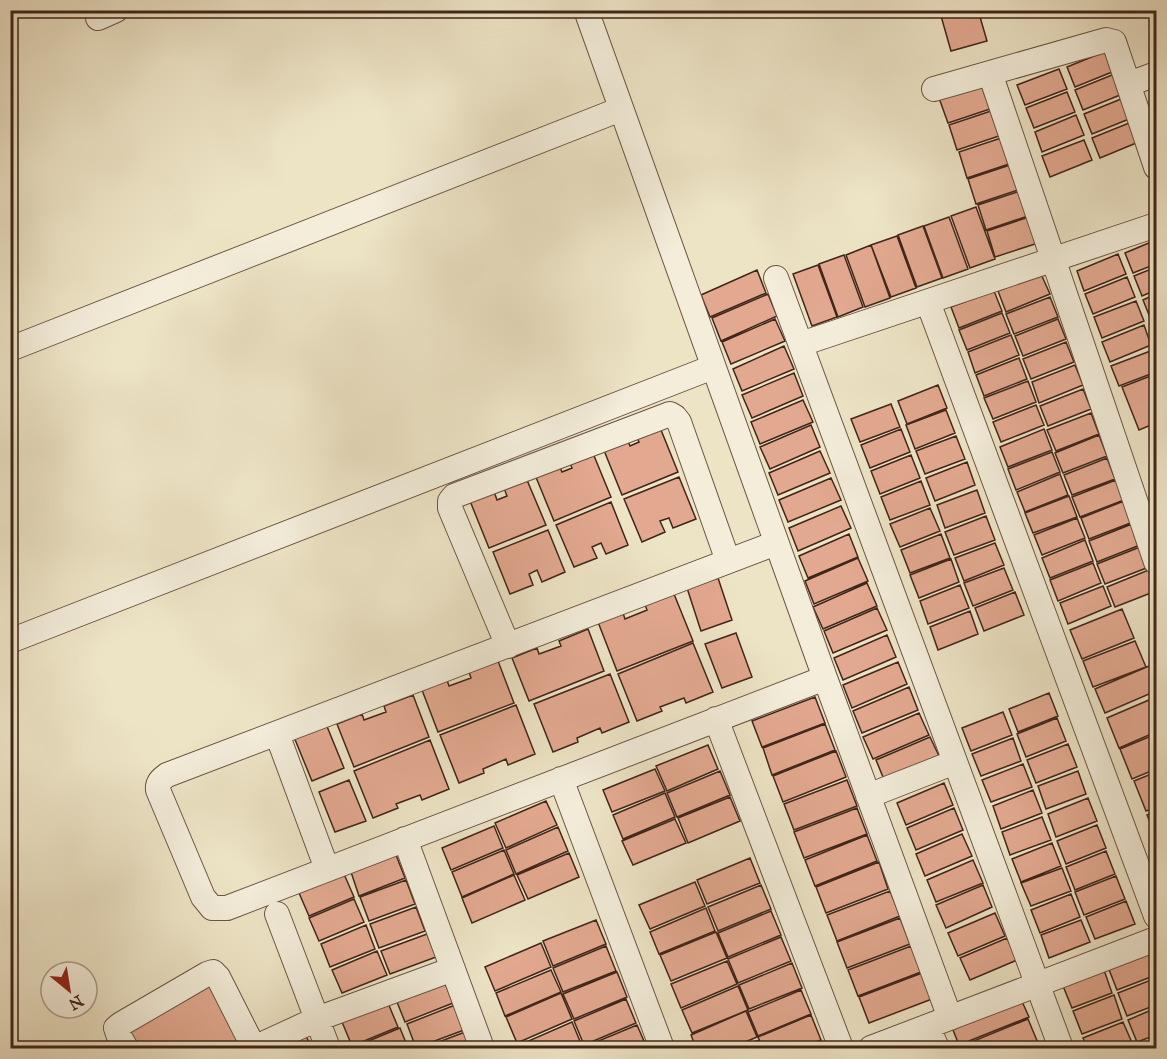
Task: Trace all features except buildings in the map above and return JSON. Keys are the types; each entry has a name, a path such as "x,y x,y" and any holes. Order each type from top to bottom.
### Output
{"street":[{"path":"586,10 868,796 938,1031"},
{"path":"934,89 1106,40 1114,42 1156,167"},
{"path":"990,73 1156,562"},
{"path":"1129,84 1156,74"},
{"path":"10,349 621,109"},
{"path":"801,344 1156,225"},
{"path":"776,278 1061,1048"},
{"path":"928,302 1156,916"},
{"path":"10,640 713,367"},
{"path":"508,646 450,508 450,501 454,496 670,414 679,422 728,561"},
{"path":"776,543 167,776 160,780 158,790 203,897 212,908 227,908 825,678"},
{"path":"716,719 841,1048"},
{"path":"277,734 327,870"},
{"path":"868,796 955,762"},
{"path":"561,779 662,1048"},
{"path":"405,839 482,1048"},
{"path":"278,914 328,1048"},
{"path":"871,1048 938,1031 1037,985 1156,939"},
{"path":"126,1048 116,1028 213,972 218,977 254,1048 317,1019 453,969"}]}
